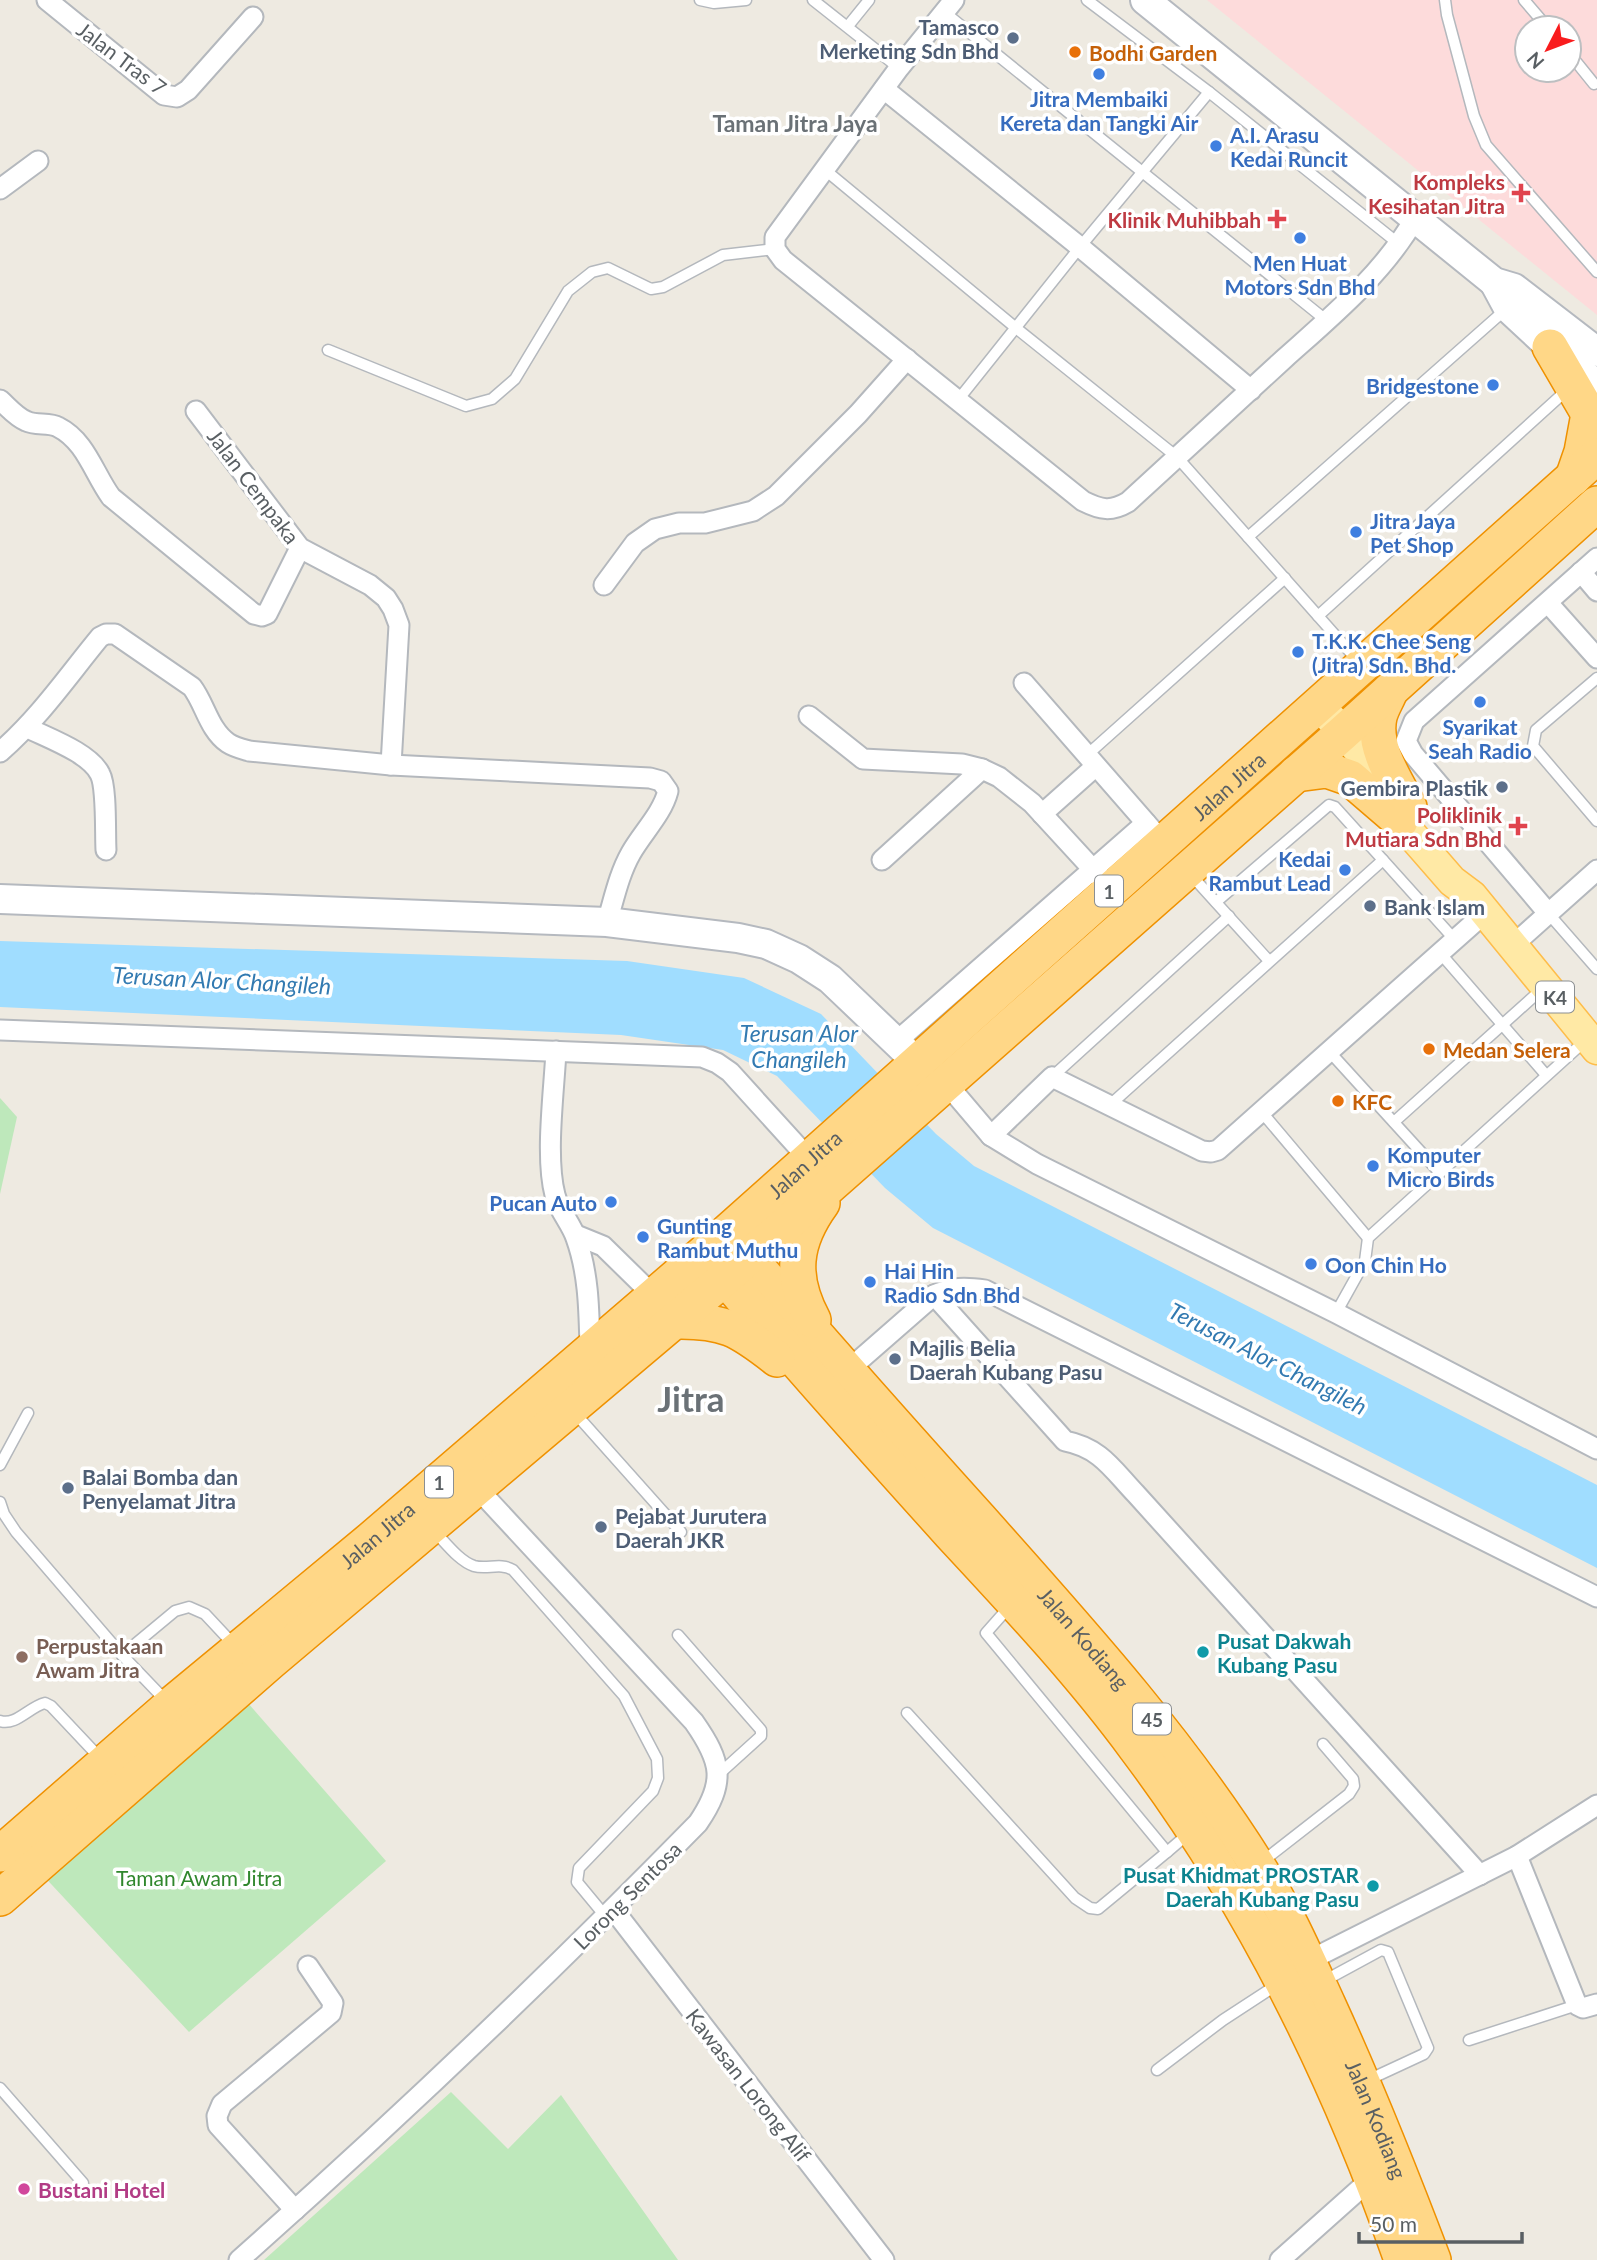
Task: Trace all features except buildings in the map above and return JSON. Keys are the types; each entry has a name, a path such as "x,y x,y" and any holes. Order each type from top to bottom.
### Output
{"highway":[{"path":"1550,347 1585,384 1589,414 1583,452 1585,467"},
{"name":"Jalan Jitra","path":"5,1839 104,1762 171,1705 248,1661 430,1527 570,1408 664,1309 833,1159 1102,879 1155,833 1313,710 1585,467"},
{"name":"Jalan Jitra","path":"921,1070 1187,870 1391,691 1597,504"},
{"path":"1391,691 1379,718 1380,740 1404,814"},
{"path":"1296,774 1327,770 1350,778 1404,814"},
{"path":"833,1159 815,1212 802,1237 797,1263 799,1286 807,1309 838,1361"},
{"name":"Jalan Kodiang","path":"726,1255 838,1361 1037,1583 1205,1786 1257,1865 1285,1914 1341,2104 1402,2260"},
{"name":"Jalan Kodiang","path":"726,1255 832,1402 1078,1675 1135,1747 1194,1829 1231,1889 1303,1976 1364,2082 1433,2260"},
{"path":"664,1309 695,1321 730,1327 774,1356 832,1402"},
{"name":"Jalan Jitra","path":"0,1898 416,1501 590,1349 664,1309"}],"main road":[{"name":"K4","path":"1313,710 1404,814 1452,881 1479,905 1593,1043"}],"street":[{"name":"Jalan Tras 7","path":"47,0 164,95 177,97 188,90 253,17"},
{"path":"1145,0 1494,282 1514,288 1597,352"},
{"path":"949,6 899,68 775,237 775,249 783,260 1083,501 1100,509 1115,510 1128,502 1327,321 1399,244 1415,218"},
{"path":"884,89 1080,247 1251,390"},
{"path":"0,188 38,161"},
{"path":"1494,282 1508,308 1550,347"},
{"path":"604,585 635,543 655,529 679,523 705,523 753,511 776,496 858,414 907,359"},
{"path":"0,400 26,422 55,425 63,430 80,445 93,463 99,481 111,497 254,614 267,614 300,548"},
{"name":"Jalan Cempaka","path":"196,411 300,548 370,585 386,598 393,609 399,625 391,765"},
{"path":"1548,913 1413,754 1406,741 1414,721 1597,558"},
{"path":"1581,572 1597,591"},
{"path":"1548,603 1597,658"},
{"path":"0,752 27,728 100,637 106,634 115,635 192,687 214,728 228,743 249,751 391,765 650,778 661,781 668,791 665,802 631,853 621,874 607,922"},
{"path":"1024,683 1155,833"},
{"path":"808,716 863,759 962,764 982,769 1022,794 1102,879"},
{"path":"27,728 71,749 92,764 101,775 106,850"},
{"path":"1042,814 1091,761"},
{"path":"883,860 982,769"},
{"path":"1513,945 1597,870"},
{"path":"0,899 607,922 738,937 766,944 799,959 831,979 991,1136 1037,1164 1597,1447"},
{"path":"991,1136 1052,1077 1202,1151 1218,1150 1328,1050 1448,948 1479,905"},
{"path":"0,1030 702,1057 730,1072 833,1159"},
{"path":"556,1051 550,1164 555,1195 562,1215 576,1235 585,1270 590,1349"},
{"path":"576,1235 603,1247 622,1263 664,1309"},
{"path":"838,1361 934,1295 962,1286 985,1290 1597,1597"},
{"path":"934,1295 1065,1441 1096,1451 1480,1875"},
{"path":"477,1488 694,1722 709,1744 719,1774"},
{"name":"Lorong Sentosa","path":"239,2260 388,2126 610,1913 698,1823 710,1806 719,1774"},
{"path":"1303,1976 1517,1856 1597,1805"},
{"path":"1517,1856 1577,2005 1583,2008 1597,2004"},
{"name":"Kawasan Lorong Alif","path":"610,1913 884,2260"},
{"path":"295,2210 218,2124 217,2116 222,2104 331,2013 333,2003 308,1966"},
{"path":"1280,2260 1372,2178"}],"lane":[{"path":"700,0 714,3 746,0"},
{"path":"813,0 899,68"},
{"path":"848,26 869,0"},
{"path":"1087,0 1209,92 1399,244"},
{"path":"1445,0 1474,116 1486,145 1597,272"},
{"path":"1524,0 1536,14"},
{"path":"949,6 1144,172 1327,321"},
{"path":"1583,70 1594,83"},
{"path":"958,400 1209,92"},
{"path":"824,169 1177,457 1363,666"},
{"path":"328,350 466,406 492,399 516,379 568,291 592,272 608,268 651,289 663,287 723,256 775,249"},
{"path":"1248,537 1508,308"},
{"path":"1318,616 1585,384"},
{"path":"1091,761 1285,578"},
{"path":"1597,678 1536,730 1532,746 1597,821"},
{"path":"1216,902 1329,804 1335,807 1383,860 1502,1026 1546,1075"},
{"path":"1111,1104 1383,860"},
{"path":"1187,870 1269,961"},
{"path":"1548,913 1597,969"},
{"path":"1052,1077 1229,916"},
{"path":"1394,1122 1546,985"},
{"path":"1336,1313 1365,1261 1368,1238 1546,1075 1593,1043"},
{"path":"1328,1050 1440,1173"},
{"path":"1260,1110 1368,1238"},
{"path":"570,1408 681,1532"},
{"path":"0,1465 28,1413"},
{"path":"0,1502 4,1514 16,1532 122,1655 171,1705"},
{"path":"430,1527 461,1558 475,1566 506,1565 513,1570 624,1696 657,1759 658,1778 653,1791 579,1868 577,1882 610,1913"},
{"path":"1013,1602 986,1633 1167,1852"},
{"path":"122,1655 175,1611 189,1607 205,1614 248,1661"},
{"path":"678,1634 761,1730 761,1736 719,1774"},
{"path":"0,1721 11,1722 37,1705 45,1703 51,1706 104,1762"},
{"path":"907,1713 1075,1898 1090,1908 1098,1909 1194,1829"},
{"path":"1257,1865 1349,1794 1354,1786 1353,1779 1323,1744"},
{"path":"1157,2070 1223,2020 1303,1976 1381,1950 1388,1952 1428,2048 1424,2054 1364,2082"},
{"path":"1469,2040 1577,2005"},
{"path":"0,2088 83,2183"}],"shaded area":[{"name":"Kompleks Kesihatan Jitra","path":"1207,0 1597,0 1597,315"}],"green space":[{"path":"0,1098 17,1117 0,1194"},
{"name":"Taman Awam Jitra","path":"241,1695 386,1861 189,2032 38,1870"},
{"path":"451,2092 508,2149 561,2095 678,2260 264,2260"}],"water":[{"name":"Terusan Alor Changileh","path":"0,941 627,961 744,978 821,1014 936,1134 974,1166 1597,1485 1597,1568 933,1228 885,1188 777,1076 723,1050 621,1035 0,1007"}],"place":[{"name":"Tamasco Merketing Sdn Bhd","path":"1013,38"},
{"name":"Bodhi Garden","path":"1075,52"},
{"name":"Jitra Membaiki Kereta dan Tangki Air","path":"1099,74"},
{"name":"A.I. Arasu Kedai Runcit","path":"1216,146"},
{"name":"Kompleks Kesihatan Jitra","path":"1521,193"},
{"name":"Klinik Muhibbah","path":"1277,219"},
{"name":"Men Huat Motors Sdn Bhd","path":"1300,238"},
{"name":"Bridgestone","path":"1493,385"},
{"name":"Jitra Jaya Pet Shop","path":"1356,532"},
{"name":"T.K.K. Chee Seng (Jitra) Sdn. Bhd.","path":"1298,652"},
{"name":"Syarikat Seah Radio","path":"1480,702"},
{"name":"Gembira Plastik","path":"1502,787"},
{"name":"Poliklinik Mutiara Sdn Bhd","path":"1518,826"},
{"name":"Kedai Rambut Lead","path":"1345,870"},
{"name":"Bank Islam","path":"1370,906"},
{"name":"Medan Selera","path":"1429,1049"},
{"name":"KFC","path":"1338,1101"},
{"name":"Komputer Micro Birds","path":"1373,1166"},
{"name":"Pucan Auto","path":"611,1202"},
{"name":"Gunting Rambut Muthu","path":"643,1237"},
{"name":"Oon Chin Ho","path":"1311,1264"},
{"name":"Hai Hin Radio Sdn Bhd","path":"870,1282"},
{"name":"Majlis Belia Daerah Kubang Pasu","path":"895,1359"},
{"name":"Balai Bomba dan Penyelamat Jitra","path":"68,1488"},
{"name":"Pejabat Jurutera Daerah JKR","path":"601,1527"},
{"name":"Pusat Dakwah Kubang Pasu","path":"1203,1652"},
{"name":"Perpustakaan Awam Jitra","path":"22,1657"},
{"name":"Pusat Khidmat PROSTAR Daerah Kubang Pasu","path":"1373,1886"},
{"name":"Bustani Hotel","path":"24,2189"}],"district":[{"name":"Taman Jitra Jaya","path":"795,123"},
{"name":"Jitra","path":"691,1398"}]}
